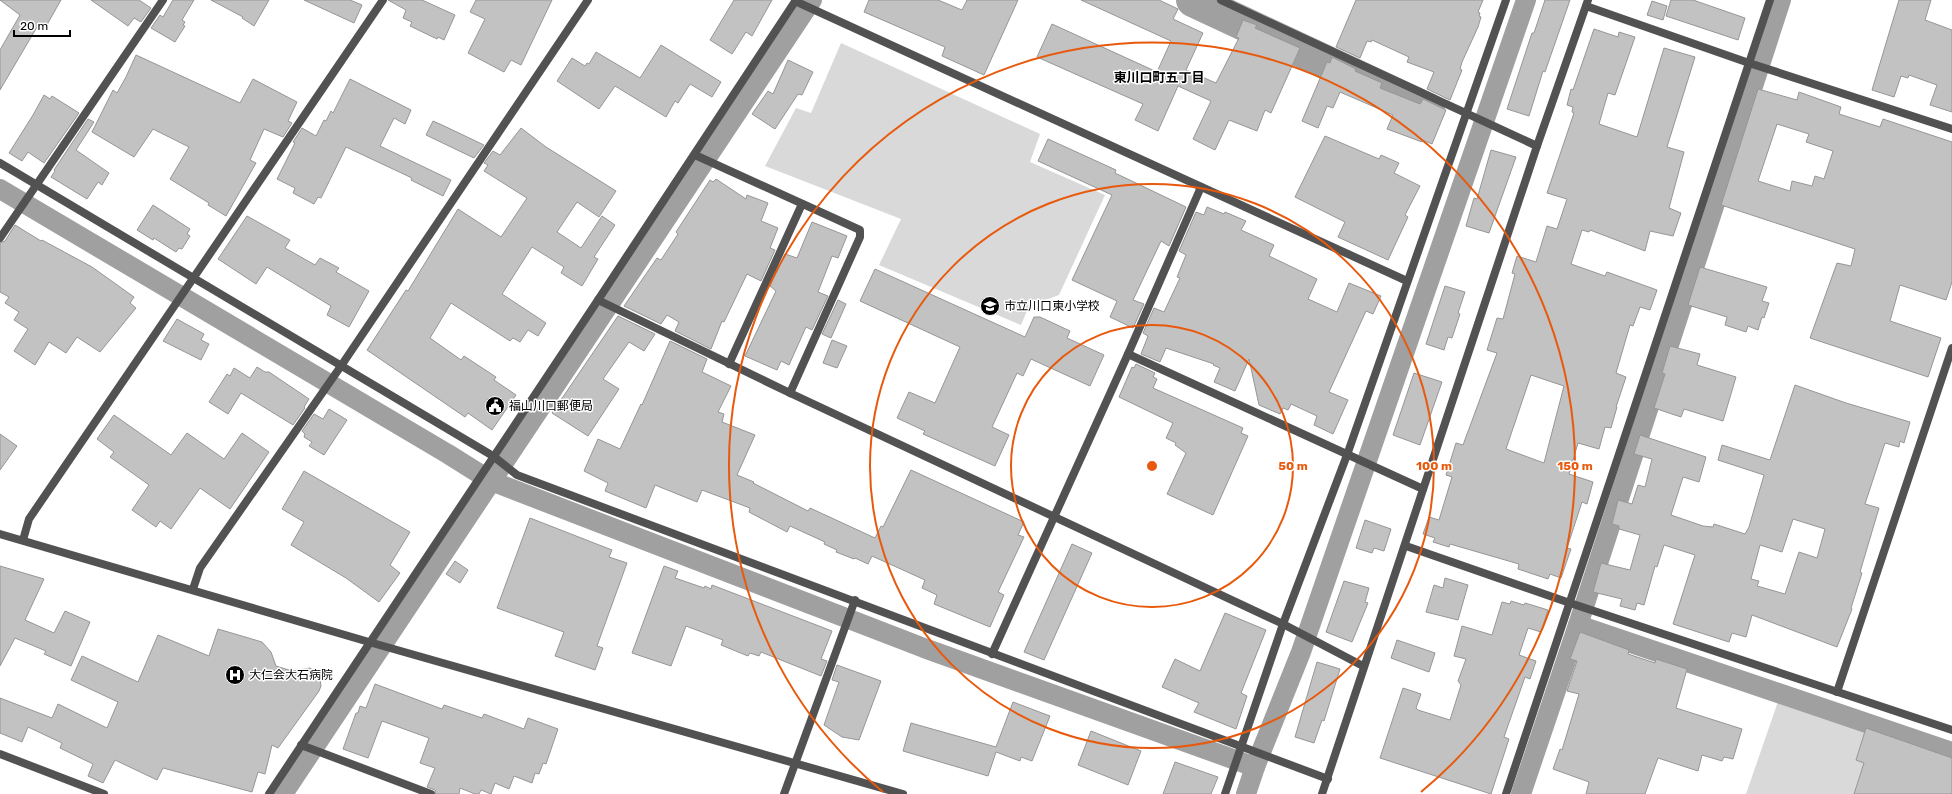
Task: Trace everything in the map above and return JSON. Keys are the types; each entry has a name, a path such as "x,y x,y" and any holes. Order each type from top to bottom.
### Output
{"street":[{"path":"0,238 163,0"},
{"path":"23,540 29,519 383,0"},
{"path":"192,589 200,568 339,369 588,0"},
{"path":"269,794 598,300 795,0 1407,281"},
{"path":"1222,0 1537,146"},
{"path":"1225,794 1242,749 1283,624 1347,455 1465,112 1506,0"},
{"path":"1506,794 1770,0"},
{"path":"1322,794 1328,780 1363,666 1406,546 1537,146 1587,3 1749,63 1952,129"},
{"path":"694,155 860,230 860,237 790,393"},
{"path":"0,163 36,184 191,282 517,474 855,600 992,654 1328,780"},
{"path":"992,654 1202,187"},
{"path":"729,364 802,204"},
{"path":"598,300 790,393 1283,624 1363,666"},
{"path":"1837,692 1952,348"},
{"path":"1128,354 1424,489"},
{"path":"0,534 369,642 796,762 903,794"},
{"path":"1406,546 1570,603 1952,730"},
{"path":"784,794 855,600"},
{"path":"301,745 431,794"},
{"path":"0,754 104,794"}],"shaded area":[{"path":"841,43 1040,134 1030,162 1105,195 1059,295 1029,306 1021,325 879,265 901,219 765,166 796,108 811,113"},
{"path":"1782,690 1889,728 1867,794 1746,794"}],"building":[{"path":"0,0 61,0 44,30 37,27 0,90 0,50 20,15"},
{"path":"91,0 139,0 151,8 141,22 134,18 128,26"},
{"path":"173,0 194,0 182,20 185,22 183,25 185,26 175,42 151,28 160,15 163,17"},
{"path":"211,0 269,0 254,26 242,18 243,17"},
{"path":"304,0 350,0 362,5 354,23"},
{"path":"388,0 422,0 455,15 444,40 438,37 437,39 410,26 412,22 403,18 406,10"},
{"path":"476,0 552,0 521,65 511,60 504,72 468,53 485,19 470,12"},
{"path":"734,0 772,0 752,36 746,32 732,54 710,40"},
{"path":"869,0 938,0 962,10 967,0 1018,0 984,75 942,56 945,47 864,12"},
{"path":"1081,0 1159,0 1178,9 1173,19 1203,33 1186,70 1216,83 1239,38 1236,37 1243,20 1257,25 1255,28 1300,48 1271,113 1265,110 1257,131 1229,120 1215,150 1193,139 1211,101 1178,86 1158,131 1135,120 1143,104 1037,57 1052,24 1157,72 1171,41"},
{"path":"1356,0 1483,0 1478,12 1480,13 1479,16 1481,17 1478,27 1462,62 1460,69 1462,70 1450,100 1427,89 1434,72 1407,62 1409,57 1372,40 1371,42 1367,41 1360,58 1336,47"},
{"path":"1545,0 1570,0 1545,72 1543,71 1529,116 1507,109 1532,33 1534,33"},
{"path":"1671,0 1693,0 1745,18 1738,40 1666,16"},
{"path":"1899,0 1931,0 1925,20 1952,30 1952,112 1930,105 1937,85 1909,75 1908,78 1901,76 1894,97 1872,90"},
{"path":"1652,1 1667,6 1663,20 1647,15"},
{"path":"1594,29 1618,37 1619,32 1635,37 1615,95 1608,93 1599,124 1637,137 1664,48 1695,57 1667,147 1684,152 1669,208 1681,213 1673,236 1650,231 1645,251 1590,230 1589,232 1582,230 1571,264 1605,276 1607,272 1657,290 1650,310 1640,307 1633,326 1630,325 1616,373 1626,377 1611,428 1605,427 1599,449 1578,443 1569,474 1593,482 1587,504 1582,502 1567,548 1571,549 1561,578 1550,574 1548,579 1518,569 1519,564 1450,544 1449,547 1433,542 1435,538 1423,534 1429,517 1439,520 1452,477 1446,475 1456,443 1463,445 1497,353 1487,350 1497,318 1503,319 1515,274 1512,273 1517,256 1536,262 1547,226 1557,229 1567,199 1547,193 1574,113 1572,112 1573,107 1567,105 1571,89 1573,90","holes":["1531,375 1564,386 1544,463 1506,449"]},
{"path":"661,45 721,82 712,97 690,84 678,103 675,101 666,117 615,86 599,109 557,81 572,58 585,66 587,63 589,64 596,52 640,78"},
{"path":"136,55 240,103 253,79 297,102 288,121 292,123 283,137 264,129 250,160 256,163 226,216 208,205 209,203 170,179 189,147 153,129 134,157 92,132 113,90 117,93"},
{"path":"1332,57 1356,69 1355,71 1382,83 1380,88 1420,104 1423,99 1446,110 1432,144 1422,140 1422,142 1387,129 1393,115 1340,92 1333,108 1327,106 1318,128 1302,121 1327,62 1330,63"},
{"path":"788,60 813,72 802,95 798,94 775,129 752,114 768,91 773,94"},
{"path":"350,79 411,110 405,124 394,118 380,146 451,180 443,196 411,180 412,178 346,147 321,198 318,197 314,204 293,193 295,188 277,179 295,143 293,142 302,128 316,136 324,120 326,121 331,111 333,113"},
{"path":"1758,89 1797,100 1799,92 1841,107 1839,114 1880,127 1883,119 1952,142 1952,282 1946,300 1900,285 1890,321 1941,338 1928,377 1810,338 1837,263 1851,266 1855,249 1721,205","holes":["1777,124 1809,134 1806,142 1833,151 1824,179 1815,176 1812,186 1792,181 1790,191 1758,181"]},
{"path":"44,95 50,99 52,96 79,113 44,163 28,152 22,161 9,153"},
{"path":"88,119 94,122 76,150 109,173 102,185 98,182 87,199 51,177 55,171 54,170"},
{"path":"433,121 484,145 474,158 426,135"},
{"path":"521,128 546,147 616,191 599,217 577,202 557,232 581,248 602,216 615,225 594,257 598,259 582,286 561,273 564,267 532,247 502,294 546,323 538,336 528,330 520,342 513,338 510,341 451,303 430,338 461,360 464,356 496,377 494,380 516,395 492,430 468,413 465,417 367,350 406,290 408,291 458,209 501,237 527,198 484,171 488,165 484,163 493,151 500,155"},
{"path":"1325,136 1379,159 1381,155 1399,163 1394,173 1420,186 1405,215 1408,217 1388,260 1338,237 1345,222 1295,197"},
{"path":"1048,139 1116,170 1115,173 1186,207 1169,246 1161,241 1133,300 1144,304 1133,328 1110,317 1117,301 1072,280 1112,195 1038,161"},
{"path":"1491,150 1516,157 1489,233 1466,226 1474,198 1477,199"},
{"path":"716,179 746,199 747,195 768,203 761,221 778,228 770,248 775,250 761,281 747,274 724,322 722,321 711,349 675,331 679,322 667,315 661,324 624,306 657,258 661,260 678,234 676,232 710,180 713,182"},
{"path":"153,205 190,229 187,234 190,236 182,249 179,248 176,252 154,238 153,240 137,230"},
{"path":"1207,207 1224,214 1225,212 1246,221 1241,230 1274,245 1269,256 1317,279 1308,299 1337,312 1349,283 1381,296 1373,314 1366,311 1329,392 1348,400 1333,434 1314,425 1317,416 1291,404 1288,410 1283,408 1280,414 1259,405 1249,359 1235,391 1214,382 1220,368 1213,365 1214,364 1166,348 1160,362 1141,354 1148,336 1143,333 1154,308 1164,312 1180,278 1177,277 1186,255 1179,251 1196,212 1204,215"},
{"path":"247,216 290,240 285,248 315,265 320,258 339,268 336,272 369,291 349,327 327,315 331,306 267,267 256,284 218,259"},
{"path":"812,222 847,236 838,258 832,256 818,292 828,296 812,330 806,327 789,365 781,361 777,370 745,356 776,291 770,286 785,254 797,258"},
{"path":"15,225 41,241 42,240 92,267 134,297 130,303 136,308 100,352 77,337 66,353 49,342 35,365 14,351 28,329 14,320 19,312 5,303 9,297 0,292 0,243 5,241"},
{"path":"1700,267 1767,287 1762,301 1769,303 1764,318 1762,317 1758,330 1748,326 1746,332 1725,325 1727,317 1688,305"},
{"path":"875,269 1025,337 1034,317 1040,317 1070,331 1067,338 1104,355 1090,386 1031,359 1023,376 1017,373 992,427 1009,435 995,466 923,434 925,431 897,418 909,392 935,403 960,347 860,301"},
{"path":"1445,286 1465,292 1452,338 1448,337 1444,350 1426,344"},
{"path":"838,300 846,304 831,338 822,334"},
{"path":"618,316 655,334 644,351 629,342 603,379 619,389 588,436 552,413"},
{"path":"177,319 204,334 201,340 209,344 201,360 163,341"},
{"path":"832,340 847,346 837,368 823,363"},
{"path":"670,341 707,359 702,372 731,386 718,412 724,414 722,422 755,435 737,475 754,482 753,483 808,511 810,508 875,538 881,526 883,527 911,470 1024,522 1018,535 1024,537 998,592 1004,595 990,627 934,604 937,595 922,588 925,580 872,556 868,564 836,552 837,550 824,544 825,542 790,526 787,532 749,512 750,508 702,490 697,502 655,485 646,508 605,491 608,483 584,471 598,439 620,449 641,404 642,405"},
{"path":"1670,346 1700,354 1697,365 1736,377 1723,421 1684,409 1681,417 1654,408 1665,374 1662,373"},
{"path":"1136,364 1155,373 1153,377 1157,379 1153,388 1243,428 1241,433 1248,436 1213,515 1167,494 1186,453 1175,445 1176,443 1166,438 1173,423 1119,397 1132,367 1134,368"},
{"path":"257,367 265,372 269,372 309,399 304,407 305,408 293,425 241,393 228,414 209,402 227,374 230,376 234,368 250,378"},
{"path":"1414,373 1442,382 1420,445 1393,435"},
{"path":"1795,385 1846,403 1910,422 1904,443 1900,441 1899,447 1885,443 1865,504 1879,508 1860,572 1862,573 1851,608 1852,609 1837,647 1752,615 1746,637 1732,633 1729,642 1673,624 1695,555 1664,545 1657,567 1655,566 1644,605 1637,603 1635,610 1620,606 1622,599 1593,592 1601,563 1630,570 1640,535 1619,529 1619,526 1612,524 1618,500 1632,504 1638,485 1645,487 1652,459 1634,454 1640,435 1706,457 1699,482 1683,477 1671,515 1703,526 1713,527 1714,524 1745,534 1749,527 1764,475 1718,460 1722,445 1770,460","holes":["1793,519 1825,529 1817,558 1799,552 1785,594 1757,586 1759,581 1751,579 1760,545 1782,552"]},
{"path":"329,409 347,420 324,455 309,446 312,442 304,437 305,434 302,431 314,414 323,419"},
{"path":"114,415 171,455 187,433 224,459 242,433 269,452 230,509 200,488 171,529 160,521 156,527 132,510 149,485 110,457 114,452 97,439"},
{"path":"0,434 17,446 0,470"},
{"path":"304,471 410,532 390,565 400,573 379,602 346,578 291,545 304,522 282,509"},
{"path":"530,518 612,550 609,557 627,563 597,646 603,648 595,670 555,656 564,632 497,608"},
{"path":"1365,520 1391,529 1384,551 1374,548 1372,553 1356,548"},
{"path":"1072,544 1092,553 1044,660 1024,652"},
{"path":"455,561 468,570 460,583 446,574"},
{"path":"0,566 44,579 25,620 54,633 65,611 90,622 71,666 44,654 46,651 15,638 0,666"},
{"path":"664,566 678,571 675,578 704,588 705,586 711,589 712,585 832,631 821,659 827,661 821,676 761,652 759,656 750,653 748,656 721,645 723,640 686,626 671,666 632,653"},
{"path":"1445,578 1468,585 1458,620 1426,612 1434,585 1443,588"},
{"path":"1344,581 1369,588 1365,602 1368,603 1352,642 1326,632"},
{"path":"1511,601 1524,605 1525,603 1548,610 1541,632 1528,628 1519,655 1536,661 1530,679 1525,677 1504,737 1509,739 1491,794 1380,758 1403,688 1421,694 1416,708 1418,710 1450,720 1461,685 1458,681 1466,659 1454,656 1462,626 1492,635 1502,602 1510,604"},
{"path":"1225,613 1266,630 1241,693 1247,696 1236,729 1194,712 1199,703 1162,687 1175,659 1200,671"},
{"path":"218,629 262,642 271,652 276,666 292,671 310,668 319,674 321,686 319,691 278,748 272,745 265,774 258,772 252,792 163,768 157,780 115,760 103,783 88,776 93,764 60,748 62,743 28,727 22,742 0,733 0,698 52,718 58,704 107,728 118,702 71,680 82,656 138,682 158,635 209,656"},
{"path":"1580,632 1629,650 1628,654 1655,663 1656,659 1687,669 1676,708 1742,729 1733,759 1724,757 1722,761 1702,755 1698,771 1658,758 1645,794 1586,794 1589,782 1553,769 1560,749 1562,750 1579,694 1567,691 1577,661 1570,659"},
{"path":"1397,640 1435,653 1429,672 1391,658"},
{"path":"1317,662 1340,669 1324,721 1322,720 1314,743 1295,737"},
{"path":"837,665 881,681 859,740 842,737 824,725 839,682 832,680"},
{"path":"375,684 442,709 444,705 482,718 484,714 524,729 528,718 558,729 546,764 543,763 539,774 535,773 532,783 514,776 509,789 495,783 491,794 481,790 479,794 475,794 460,788 459,794 436,794 435,790 427,787 435,768 420,763 429,738 382,721 368,758 343,749 356,713 358,713 360,706 366,708"},
{"path":"1013,702 1050,716 1032,761 1021,757 1020,761 996,752 988,776 903,751 911,723 996,747"},
{"path":"1866,728 1952,758 1952,794 1854,794 1864,763 1856,760"},
{"path":"1091,731 1141,751 1128,785 1078,765"},
{"path":"1175,762 1218,777 1211,794 1163,794"}],"waterway":[{"path":"283,794 812,0"},
{"path":"1193,0 1428,110"},
{"path":"1246,794 1255,767 1301,652 1526,0"},
{"path":"1521,794 1578,625 1781,0"},
{"path":"0,189 448,454 491,481 924,648 1255,767"},
{"path":"1578,625 1952,752"}],"place":[{"name":"市立川口東小学校","path":"990,306"},
{"name":"福山川口郵便局","path":"495,406"},
{"name":"大仁会大石病院","path":"235,675"}],"district":[{"name":"東川口町五丁目","path":"1159,77"}]}
